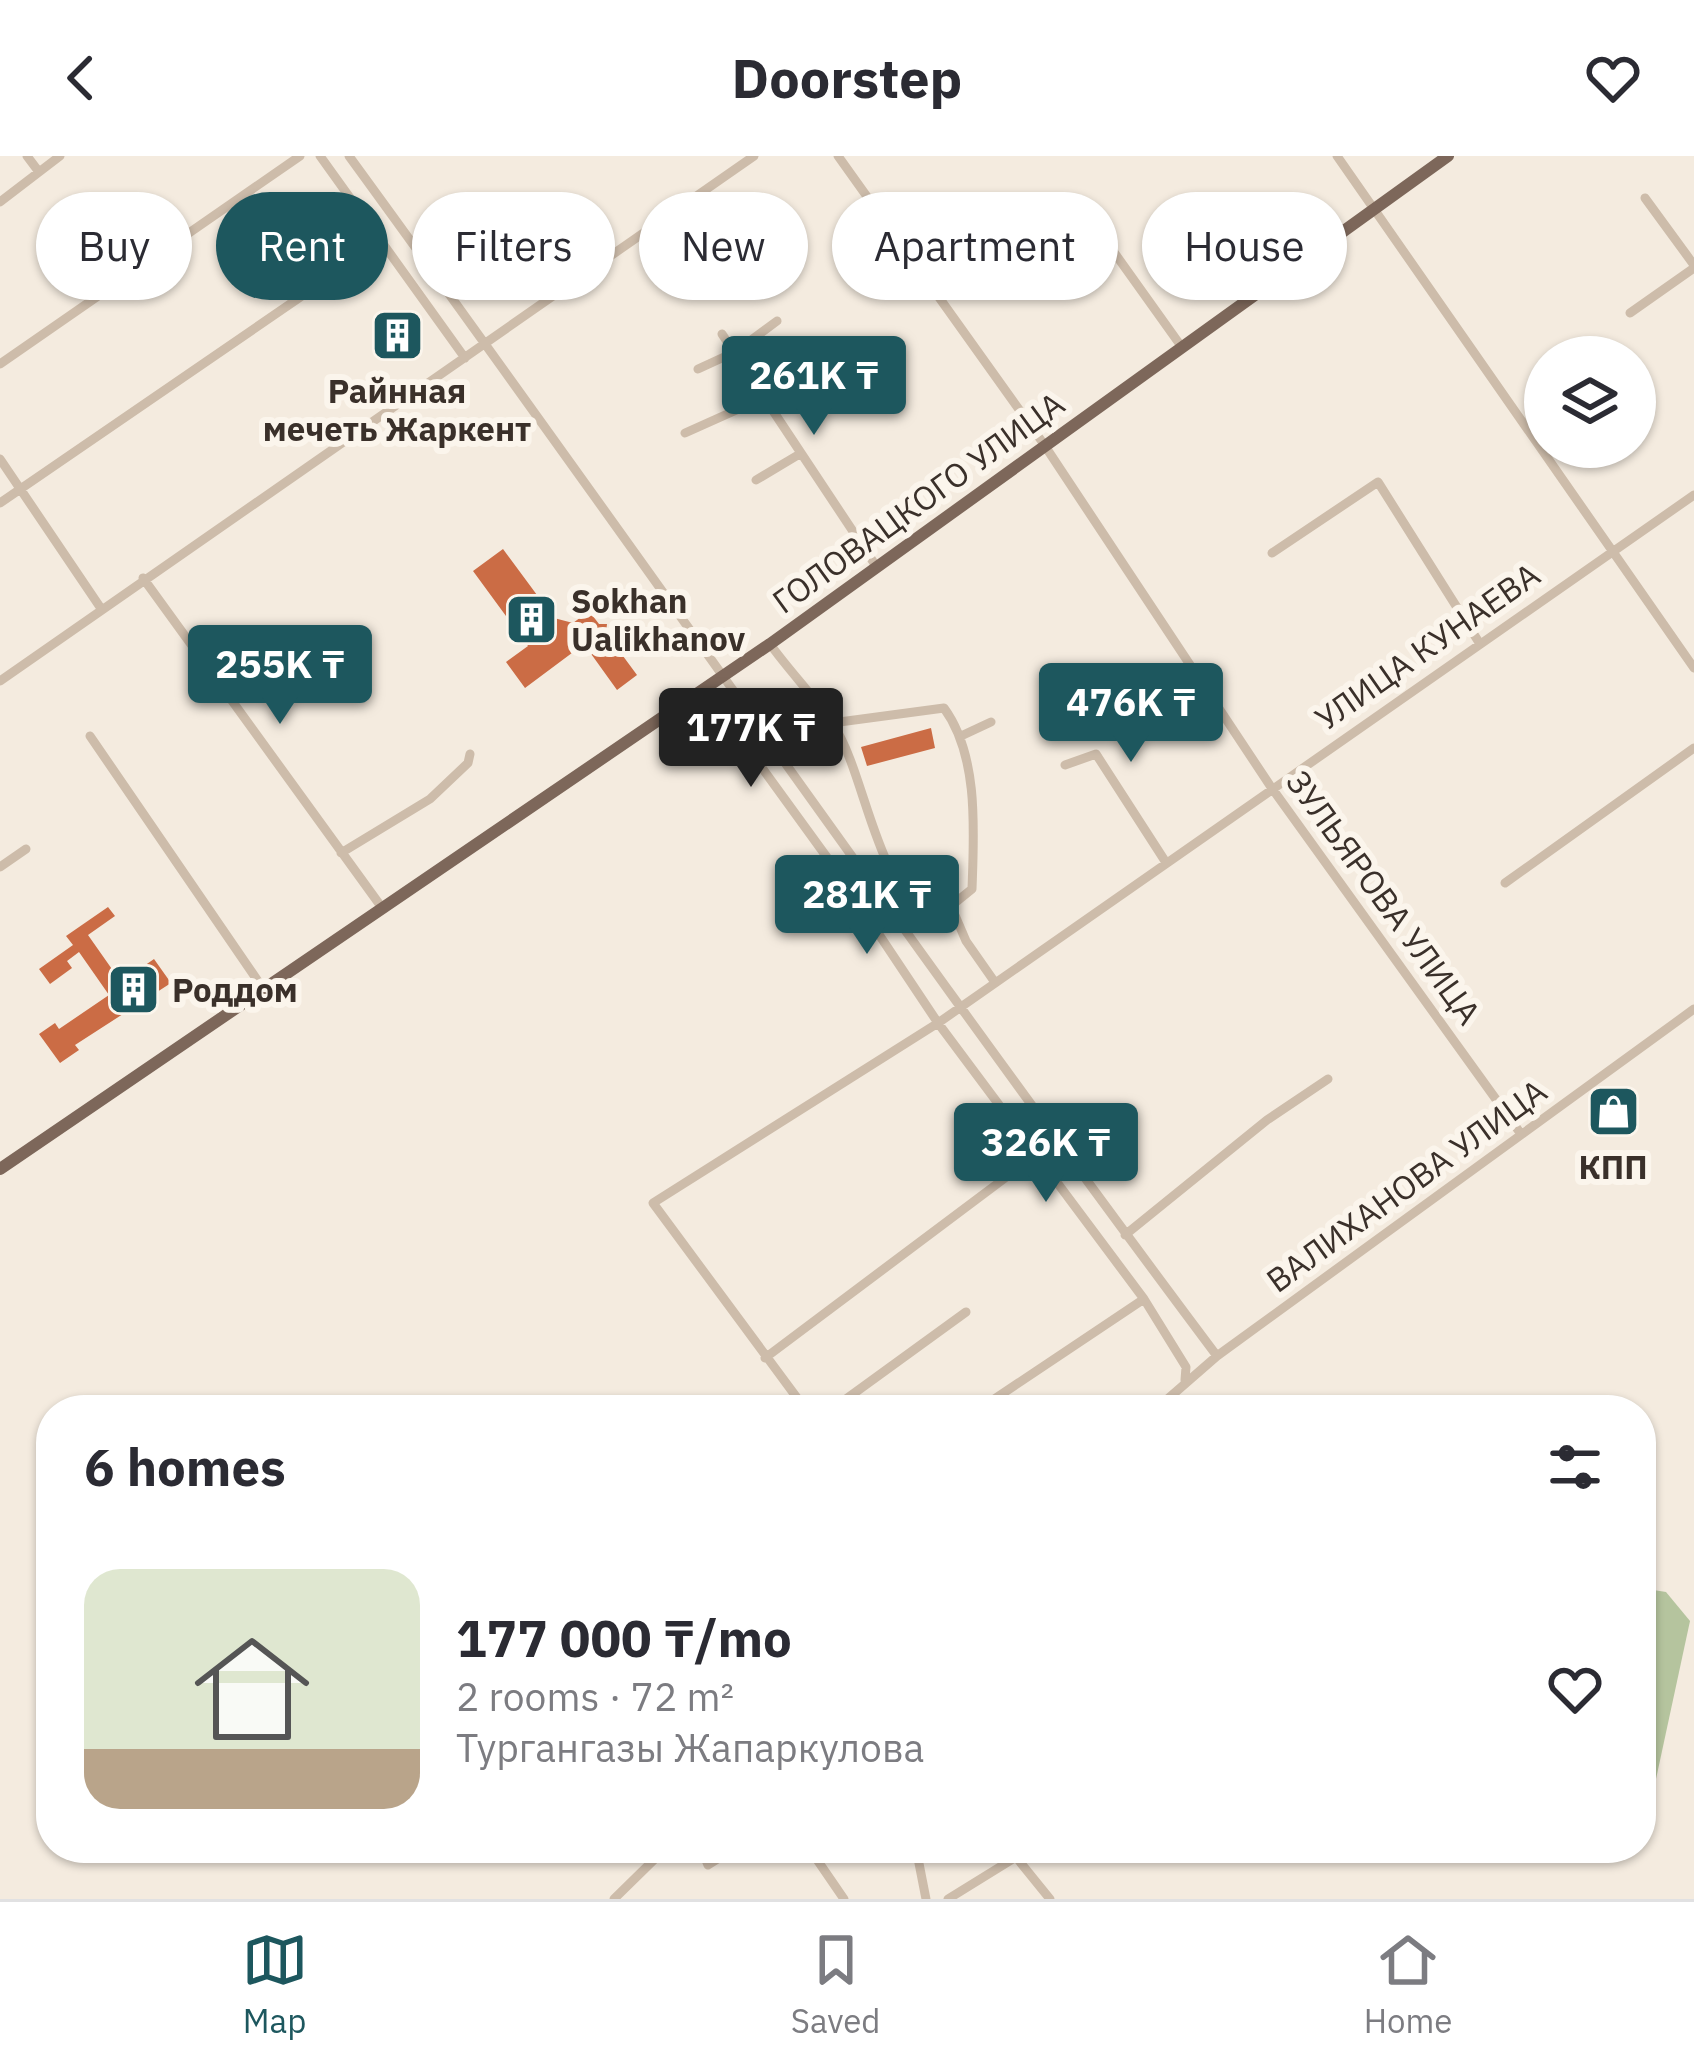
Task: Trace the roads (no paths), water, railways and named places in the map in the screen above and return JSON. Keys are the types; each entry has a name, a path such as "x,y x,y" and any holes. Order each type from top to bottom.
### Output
{"main road":[{"name":"ГОЛОВАЦКОГО УЛИЦА","path":"5,1166 380,905 770,644 1043,443 1376,212 1448,156"}],"street":[{"path":"27,156 39,172"},
{"path":"0,202 60,156"},
{"path":"0,364 300,156"},
{"path":"320,156 346,192"},
{"path":"349,156 724,673 957,1006 1217,1356"},
{"path":"0,681 754,156"},
{"name":"ЗУЛЬЯРОВА УЛИЦА","path":"838,156 1043,443 1271,787 1521,1134"},
{"path":"1337,156 1694,668"},
{"path":"1630,313 1694,266 1645,198"},
{"path":"388,249 465,358"},
{"path":"1118,257 1181,346"},
{"path":"0,503 296,300"},
{"path":"698,369 735,352 777,321"},
{"path":"722,334 876,566"},
{"path":"685,434 763,398"},
{"path":"756,480 798,454"},
{"path":"0,459 100,607"},
{"path":"1272,553 1378,482 1480,644"},
{"name":"УЛИЦА КУНАЕВА","path":"765,1358 653,1203 938,1023 1694,495"},
{"path":"143,578 380,905"},
{"path":"770,644 832,723 918,910 932,916 951,906 972,889 973,818 961,736 944,708 832,723"},
{"path":"704,687 834,867 938,1023 1144,1299 1186,1367 1185,1380"},
{"path":"961,736 991,722"},
{"path":"90,736 262,987"},
{"path":"1504,883 1694,748"},
{"path":"340,853 430,800 468,764 470,754"},
{"path":"1065,765 1096,754 1165,861"},
{"path":"0,867 26,849"},
{"path":"951,906 965,941 994,981"},
{"name":"ВАЛИХАНОВА УЛИЦА","path":"1170,1395 1694,1009"},
{"path":"1125,1235 1267,1120 1328,1079"},
{"path":"0,1148 5,1166"},
{"path":"794,1395 765,1358 1037,1154"},
{"path":"1000,1395 1144,1299"},
{"path":"852,1395 966,1312"},
{"path":"614,1899 651,1863"},
{"path":"819,1863 844,1899"},
{"path":"919,1863 926,1899"},
{"path":"948,1899 1006,1863"},
{"path":"1021,1863 1050,1899"}],"place":[{"name":"Райнная мечеть Жаркент","path":"397,336"},
{"name":"Sokhan Ualikhanov","path":"532,619"},
{"name":"Роддом","path":"133,989"},
{"name":"КПП","path":"1613,1112"}]}
